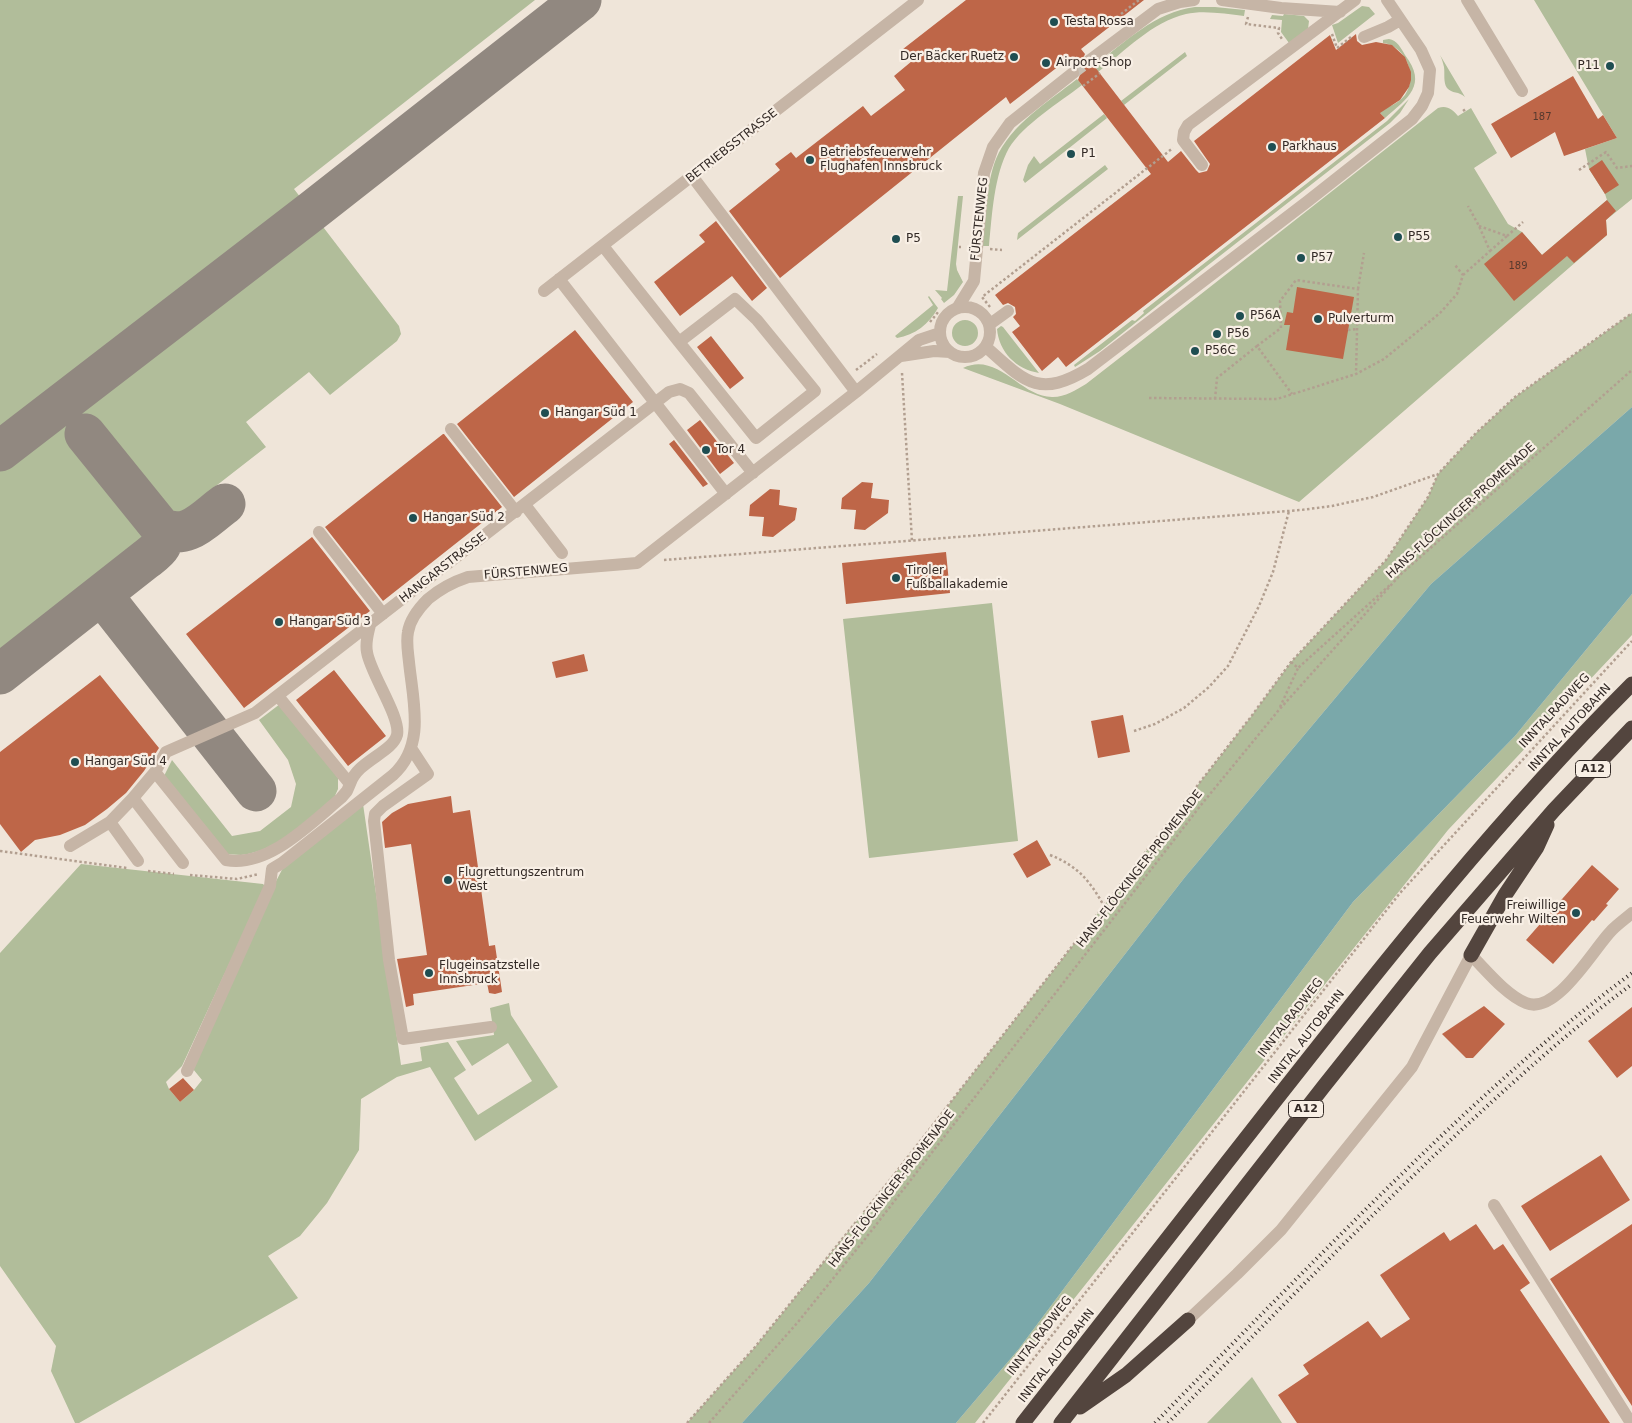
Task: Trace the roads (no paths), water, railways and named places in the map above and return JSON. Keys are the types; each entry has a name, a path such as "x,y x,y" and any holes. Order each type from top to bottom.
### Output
{"highway":[{"name":"INNTAL AUTOBAHN","path":"1023,1423 1408,933 1520,802 1632,684"},
{"name":"A12","path":"1064,1420 1430,953 1554,810 1632,728"},
{"path":"1471,955 1505,895 1537,847 1554,810"},
{"path":"1064,1420 1126,1375 1188,1320"}],"street":[{"name":"BETRIEBSSTRASSE","path":"544,291 918,0"},
{"path":"1090,60 1158,9 1194,0"},
{"path":"1222,0 1281,8 1340,12"},
{"path":"1202,166 1183,140 1184,132 1188,125 1355,0"},
{"path":"986,347 1017,375 1034,383 1053,384 1076,376 1088,369 1308,201 1412,119 1422,106 1428,93 1430,70 1426,60 1387,0"},
{"path":"1467,0 1522,91"},
{"path":"1364,37 1400,20"},
{"name":"FÜRSTENWEG","path":"958,307 974,281 984,173 993,146 1010,123 1073,73"},
{"path":"692,176 856,392"},
{"path":"603,246 679,342 756,438 815,391 758,320 734,299 679,342"},
{"path":"559,279 726,494 919,340 940,332"},
{"path":"958,307 973,307 980,311 990,324 990,339 986,347 973,356 957,356 950,352 941,340 940,332 944,318 949,312 958,307"},
{"path":"990,324 1008,311"},
{"path":"901,356 934,351 950,352"},
{"name":"HANGARSTRASSE","path":"70,846 110,822 155,772 166,752 255,713 655,402 675,390 685,390 689,393 753,473"},
{"path":"451,429 562,553"},
{"name":"FÜRSTENWEG","path":"187,1071 270,886 272,869 393,775 411,748 415,724 407,645 408,630 418,611 436,592 468,577 637,562 726,494"},
{"path":"319,532 384,614"},
{"path":"155,772 226,860 250,859 278,849 341,798 347,791 356,772 392,743 398,732 395,718 367,652 366,642 370,625"},
{"path":"278,696 350,784"},
{"path":"411,748 428,774 382,806 375,814 374,821 389,960 403,1039 491,1027"},
{"path":"133,798 183,863"},
{"path":"110,822 138,861"},
{"path":"1188,1320 1281,1230 1412,1067 1471,955 1516,997 1528,1004 1539,1004 1557,994 1572,982 1611,931 1632,913"},
{"path":"1494,1206 1632,1423"}],"water":[{"path":"1632,407 1632,594 1515,736 1353,902 1018,1350 956,1423 742,1423 869,1283 1185,877 1431,584"}],"tunnel":[{"path":"1073,73 1090,60"}],"railway":[{"path":"1155,1423 1364,1211 1461,1117 1561,1029 1632,973"},
{"path":"1168,1423 1275,1313 1420,1169 1564,1038 1632,984"}],"place":[{"name":"Testa Rossa","path":"1054,22"},
{"name":"Der Bäcker Ruetz","path":"1014,57"},
{"name":"Airport-Shop","path":"1046,63"},
{"name":"P11","path":"1610,66"},
{"name":"Parkhaus","path":"1272,147"},
{"name":"P1","path":"1071,154"},
{"name":"Betriebsfeuerwehr Flughafen Innsbruck","path":"810,160"},
{"name":"P55","path":"1398,237"},
{"name":"P5","path":"896,239"},
{"name":"P57","path":"1301,258"},
{"name":"P56A","path":"1240,316"},
{"name":"Pulverturm","path":"1318,319"},
{"name":"P56","path":"1217,334"},
{"name":"P56C","path":"1195,351"},
{"name":"Hangar Süd 1","path":"545,413"},
{"name":"Tor 4","path":"706,450"},
{"name":"Hangar Süd 2","path":"413,518"},
{"name":"Tiroler Fußballakademie","path":"896,578"},
{"name":"Hangar Süd 3","path":"279,622"},
{"name":"Hangar Süd 4","path":"75,762"},
{"name":"Flugrettungszentrum West","path":"448,880"},
{"name":"Freiwillige Feuerwehr Wilten","path":"1576,913"},
{"name":"Flugeinsatzstelle Innsbruck","path":"429,973"}]}
